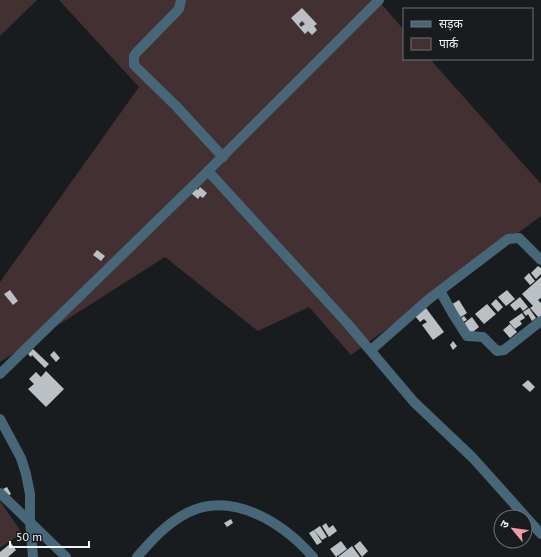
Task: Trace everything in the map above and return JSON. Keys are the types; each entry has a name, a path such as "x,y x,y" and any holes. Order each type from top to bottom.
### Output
{"street":[{"path":"181,0 179,9 134,56 134,64 171,100 223,157"},
{"path":"0,374 223,157 379,0"},
{"path":"208,171 371,350 414,402 473,458 541,534"},
{"path":"371,350 440,291 508,239 513,237 524,241 541,260"},
{"path":"440,291 467,336 483,337 497,351 504,350 541,321"},
{"path":"0,419 22,458 26,474 30,494 30,521 33,557"},
{"path":"0,493 66,557"},
{"path":"137,557 157,535 187,513 201,507 226,504 264,517 295,539 313,557"}],"green space":[{"path":"0,0 37,0 0,36"},
{"path":"59,0 378,0 403,29 403,60 431,60 541,184 541,216 351,355 309,307 258,331 165,257 0,362 0,282 139,87"},
{"path":"0,501 22,533 0,548"}],"building":[{"path":"302,8 317,24 314,26 317,30 312,35 308,31 305,34 291,18","holes":["302,21 305,24 301,27 299,24"]},
{"path":"200,187 207,193 203,198 200,196 198,199 191,193 195,188 198,190"},
{"path":"97,250 105,256 101,261 93,255"},
{"path":"538,266 541,268 541,274 536,279 531,273"},
{"path":"529,273 535,281 530,285 524,278"},
{"path":"541,277 541,298 538,300 541,303 541,316 539,318 530,308 533,306 522,294"},
{"path":"10,290 18,301 13,305 4,294"},
{"path":"507,290 515,299 506,306 498,297"},
{"path":"520,297 528,307 523,311 520,307 515,311 510,305"},
{"path":"496,299 503,307 498,312 491,304"},
{"path":"459,300 467,313 458,319 449,306"},
{"path":"487,304 496,314 484,324 475,314"},
{"path":"426,308 444,332 433,340 422,325 427,322 424,319 420,322 415,316"},
{"path":"529,308 536,318 532,321 528,314 526,316 523,312"},
{"path":"522,313 525,318 520,321 522,324 515,329 509,322"},
{"path":"464,316 467,320 461,323 459,320"},
{"path":"472,317 479,327 469,335 462,325"},
{"path":"510,324 517,332 510,338 503,330"},
{"path":"453,341 457,346 453,350 450,345"},
{"path":"33,349 49,364 45,368 32,355 31,357 28,354"},
{"path":"54,351 60,358 56,362 50,355"},
{"path":"46,371 64,389 46,407 28,389 34,384 29,379 36,372 41,377"},
{"path":"528,380 535,387 530,392 522,385"},
{"path":"7,487 11,494 8,496 3,489"},
{"path":"231,519 233,523 227,527 224,523"},
{"path":"326,523 329,528 333,525 337,531 329,537 322,526"},
{"path":"320,526 327,537 322,540 314,530"},
{"path":"314,530 322,542 317,545 309,533"},
{"path":"341,541 347,549 336,557 330,549"},
{"path":"360,541 368,551 362,557 354,546"},
{"path":"11,543 16,550 8,557 0,557 0,552"},
{"path":"352,546 360,557 338,557"}]}
